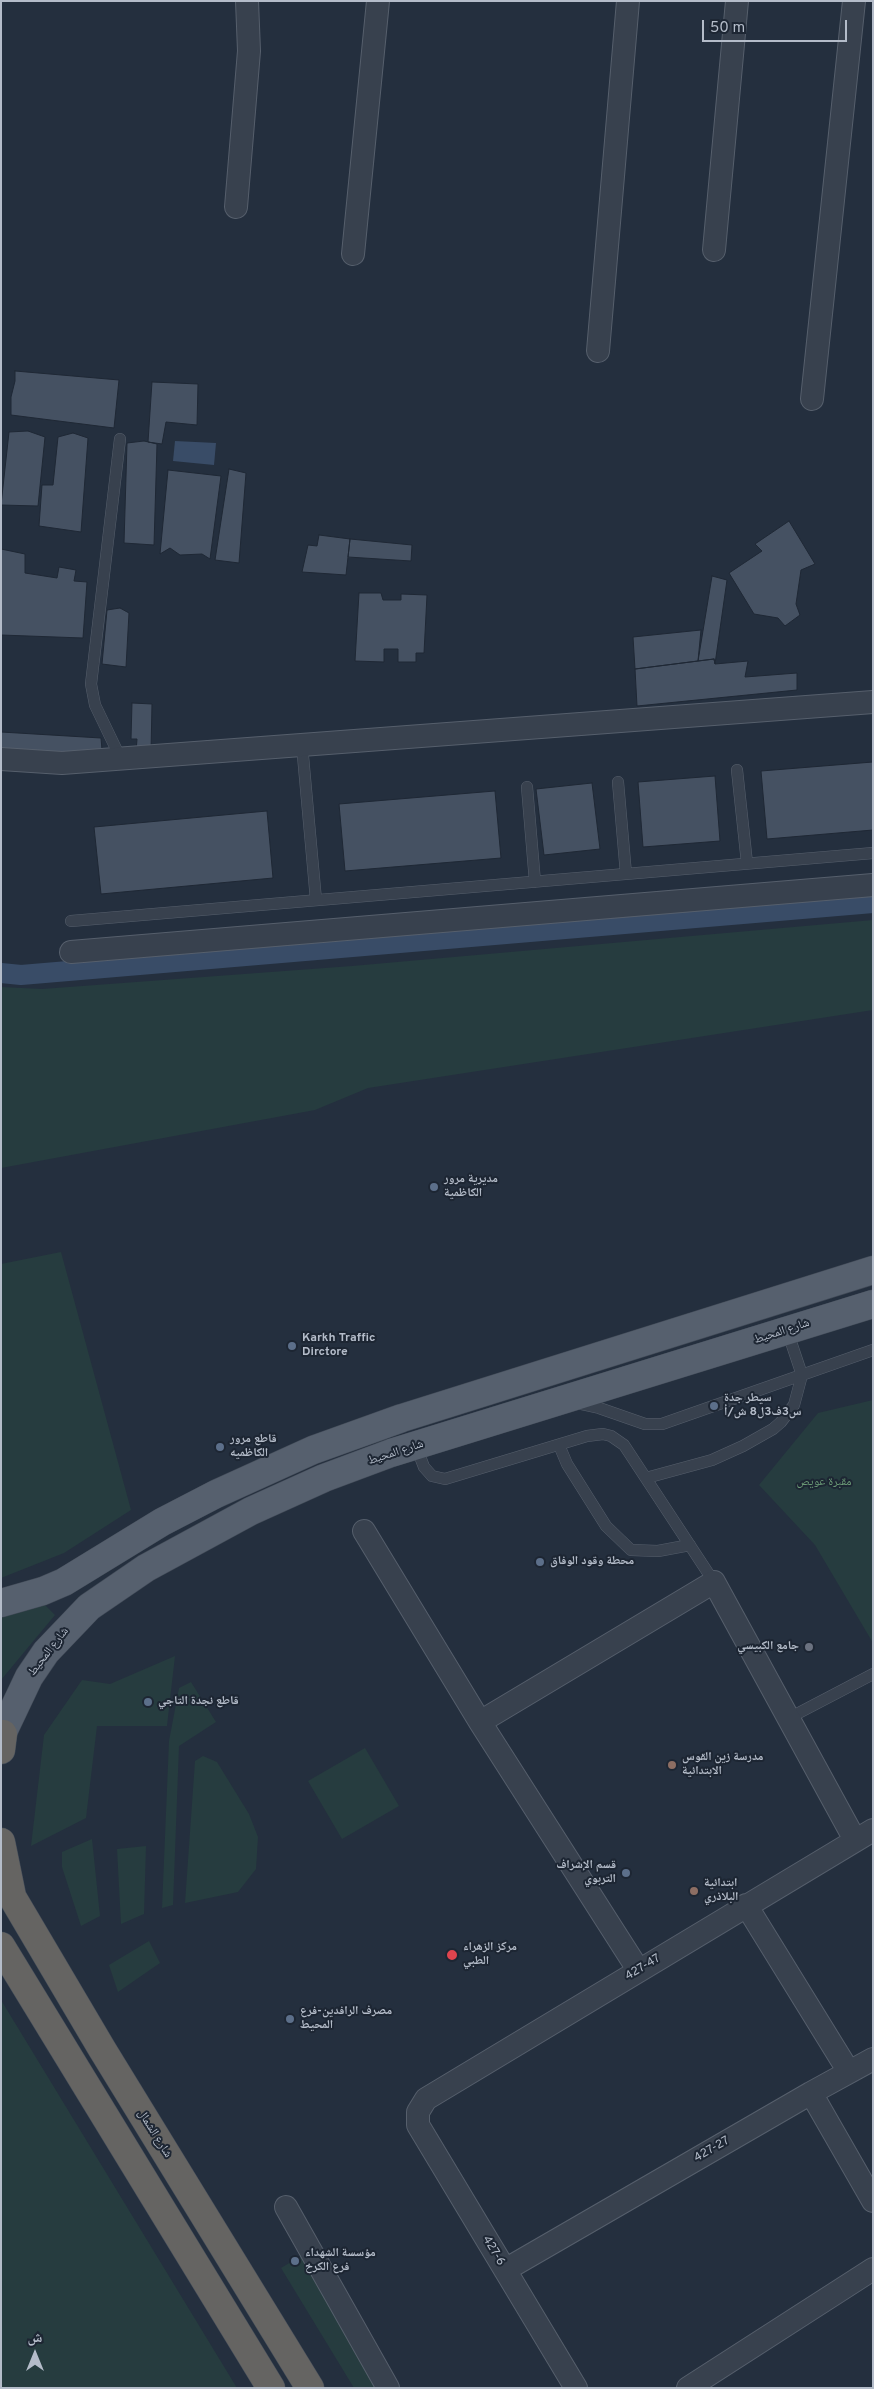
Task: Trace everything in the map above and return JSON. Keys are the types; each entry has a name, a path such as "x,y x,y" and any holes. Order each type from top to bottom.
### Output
{"highway":[{"name":"شارع الشمال","path":"1,1842 7,1889 310,2388"},
{"path":"1,1946 271,2388"}],"main road":[{"path":"1,1603 43,1591 64,1582 162,1522 224,1490 306,1453 402,1418 873,1270"},
{"path":"764,1304 766,1321 770,1328 782,1331"},
{"name":"شارع المحيط","path":"2,1740 29,1677 46,1652 89,1607 146,1568 251,1511 324,1478 416,1446 873,1304"},
{"path":"730,1315 736,1322 739,1330 739,1339 735,1347"}],"street":[{"path":"236,207 249,51 247,1"},
{"path":"353,254 378,1"},
{"path":"598,351 628,1"},
{"path":"714,250 737,1"},
{"path":"812,399 854,1"},
{"path":"1,759 62,763 873,702"},
{"path":"71,952 873,885"},
{"path":"364,1530 480,1722 639,1971"},
{"path":"480,1722 714,1582 789,1718 864,1835"},
{"name":"427-47","path":"418,2112 426,2100 864,1835"},
{"path":"746,1905 849,2072"},
{"name":"427-27","path":"505,2270 811,2093 873,2060"},
{"path":"811,2093 873,2201"},
{"name":"427-6","path":"418,2112 418,2125 576,2388"},
{"path":"286,2207 388,2388"},
{"path":"688,2388 873,2269"}],"lane":[{"path":"120,439 92,684 95,705 121,759"},
{"path":"302,745 316,900"},
{"path":"737,770 747,863"},
{"path":"618,782 626,874"},
{"path":"527,786 535,882"},
{"path":"71,921 873,853"},
{"path":"646,1478 712,1460 773,1429 794,1405 802,1375 782,1331"},
{"path":"559,1401 600,1408 645,1424 662,1424 873,1350"},
{"path":"416,1446 424,1467 432,1476 444,1480 594,1434 611,1436 624,1445 714,1582"},
{"path":"559,1445 567,1464 606,1526 631,1550 658,1551 690,1545"},
{"path":"789,1718 873,1674"}],"green space":[{"path":"873,920 873,1010 368,1088 315,1110 1,1168 1,987 42,989 352,966"},
{"path":"61,1252 131,1510 64,1553 1,1578 1,1264"},
{"name":"مقبرة عويص","path":"873,1400 873,1643 815,1545 759,1485 818,1413"},
{"path":"44,1604 55,1615 1,1680 1,1618"},
{"path":"175,1656 167,1726 97,1726 86,1818 31,1846 44,1735 82,1680 110,1684"},
{"path":"191,1682 216,1722 179,1746 173,1905 162,1908 169,1741 179,1688"},
{"path":"365,1748 399,1806 342,1839 308,1781"},
{"path":"203,1756 217,1762 249,1814 258,1837 256,1869 238,1892 185,1903 195,1761"},
{"path":"92,1839 100,1916 81,1926 62,1867 62,1852"},
{"path":"146,1846 144,1914 121,1924 117,1849"},
{"path":"149,1941 160,1963 118,1992 109,1965"},
{"path":"1,2000 237,2388 1,2388"},
{"path":"306,2253 389,2388 354,2388 281,2268"}],"water":[{"path":"175,441 216,443 214,465 173,461"}],"building":[{"path":"15,371 119,380 114,428 11,415 11,397 15,381"},
{"path":"152,382 198,384 197,425 166,422 162,444 148,442"},
{"path":"28,431 45,437 38,506 1,505 9,432"},
{"path":"73,433 88,438 81,532 39,526 42,485 53,485 58,437"},
{"path":"144,441 157,444 154,545 124,543 127,443"},
{"path":"229,469 246,473 239,563 215,560"},
{"path":"168,470 221,476 210,559 202,554 180,555 170,548 160,554"},
{"path":"789,521 815,564 801,570 796,604 800,615 785,626 778,618 754,614 729,573 762,551 755,544"},
{"path":"319,535 350,539 346,575 302,572 308,545 317,546"},
{"path":"350,539 412,545 411,561 348,557"},
{"path":"1,549 25,554 25,573 57,578 59,567 76,570 74,581 87,582 83,638 1,635"},
{"path":"712,576 727,580 715,664 714,659 698,661"},
{"path":"359,593 381,593 383,600 401,600 401,594 427,595 424,653 416,653 416,662 398,662 398,649 384,649 384,662 355,661"},
{"path":"120,608 129,613 126,667 102,664 107,610"},
{"path":"701,630 698,661 635,669 633,637"},
{"path":"714,659 715,664 748,661 745,677 797,673 797,690 637,706 635,669"},
{"path":"132,703 152,704 151,752 136,752 137,739 131,739"},
{"path":"1,732 101,738 102,750 94,755 1,751"},
{"path":"873,762 873,830 767,839 761,771"},
{"path":"715,776 720,841 643,847 638,782"},
{"path":"592,783 600,849 544,855 536,789"},
{"path":"495,791 501,858 345,871 339,804"},
{"path":"267,811 273,878 101,894 94,827"}],"waterway":[{"path":"1,973 21,975 873,903"}],"place":[{"name":"مديرية مرور الكاظمية","path":"434,1187"},
{"name":"Karkh Traffic Dirctore","path":"292,1346"},
{"name":"سيطر جدة س3ف3ل8 ش/أ","path":"714,1406"},
{"name":"قاطع مرور الكاظميه","path":"220,1447"},
{"name":"محطة وقود الوفاق","path":"540,1562"},
{"name":"جامع الكبيسي","path":"809,1647"},
{"name":"قاطع نجدة التاجي","path":"148,1702"},
{"name":"مدرسة زين القوس الابتدائية","path":"672,1765"},
{"name":"قسم الإشراف التربوي","path":"626,1873"},
{"name":"ابتدائية البلاذري","path":"694,1891"},
{"name":"مركز الزهراء الطبي","path":"452,1955"},
{"name":"مصرف الرافدين-فرع المحيط","path":"290,2019"},
{"name":"مؤسسة الشهداء فرع الكرخ","path":"295,2261"}]}
